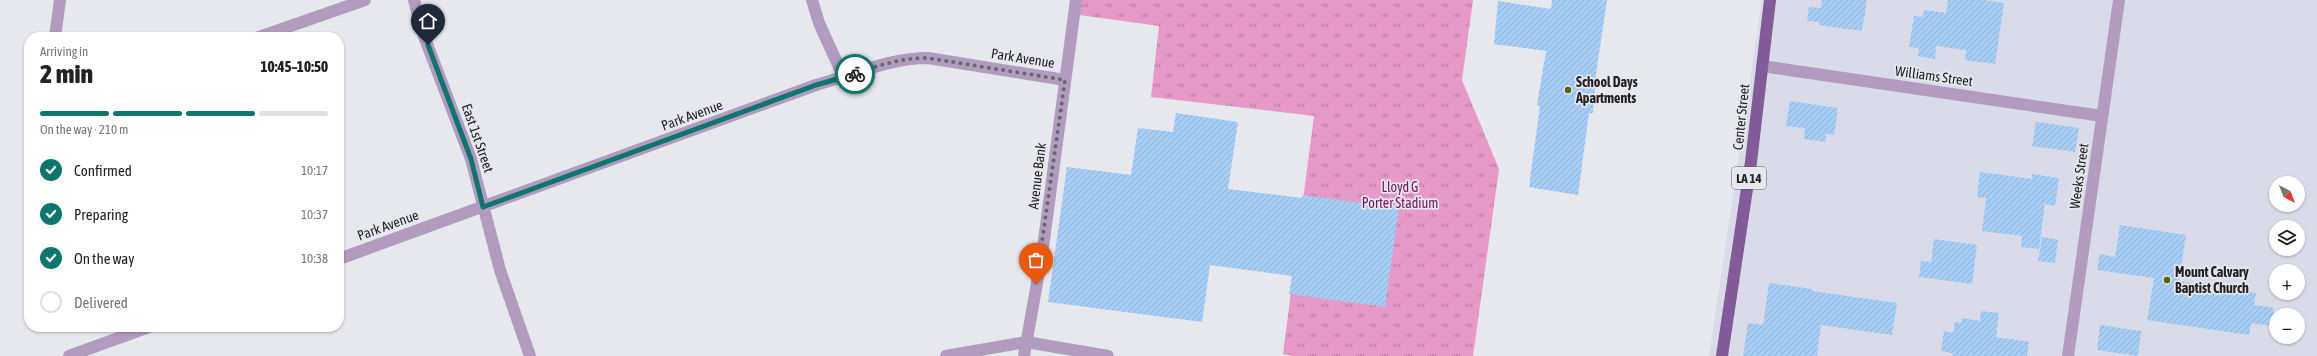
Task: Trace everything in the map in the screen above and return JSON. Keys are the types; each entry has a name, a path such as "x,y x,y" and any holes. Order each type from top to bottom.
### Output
{"main road":[{"name":"Center Street","path":"1722,356 1751,162 1770,0"}],"street":[{"path":"56,32 60,0"},
{"path":"273,32 365,0"},
{"name":"East 1st Street","path":"414,0 422,31 471,159 500,270 530,356"},
{"path":"812,0 819,23 844,78"},
{"name":"Avenue Bank","path":"1024,356 1042,255 1076,0"},
{"name":"Weeks Street","path":"2068,356 2119,0"},
{"name":"Park Avenue","path":"344,257 816,85 844,78 884,63 911,58 928,58 1065,80"},
{"name":"Williams Street","path":"1762,66 2102,116"},
{"path":"69,356 134,332"},
{"path":"946,356 1026,342 1108,356"}],"shaded area":[{"path":"1762,0 2317,0 2317,356 1709,356"}],"green space":[{"name":"Lloyd G Porter Stadium","path":"1082,0 1473,0 1462,80 1499,169 1473,356 1294,356 1283,354 1314,116 1151,97 1159,26 1079,15"}],"building":[{"name":"School Days Apartments","path":"1552,0 1607,0 1596,74 1593,113 1589,113 1578,195 1529,187 1540,106 1537,105 1546,51 1494,44 1498,1 1551,9"},
{"path":"1822,0 1867,0 1862,31 1819,25 1819,22 1807,21 1809,7 1821,8"},
{"path":"1948,0 1985,0 2004,3 1995,64 1965,60 1966,50 1936,46 1935,59 1918,56 1919,48 1909,47 1914,16 1923,17 1924,10 1946,13"},
{"path":"1790,101 1838,108 1834,135 1826,134 1825,142 1804,139 1805,128 1786,126"},
{"path":"1176,113 1238,122 1228,189 1302,198 1303,195 1399,208 1385,307 1289,294 1292,276 1210,265 1202,322 1048,302 1067,167 1131,175 1138,128 1173,132"},
{"path":"2036,122 2079,128 2075,152 2032,146"},
{"path":"1980,172 2032,179 2032,174 2059,178 2055,206 2045,204 2039,249 2021,247 2022,236 1982,231 1986,198 1977,197"},
{"name":"Mount Calvary Baptist Church","path":"2120,225 2186,235 2179,281 2256,293 2254,305 2274,308 2269,308 2269,326 2251,323 2249,335 2147,320 2154,278 2097,270 2100,254 2115,257"},
{"path":"2042,237 2058,240 2055,263 2038,261"},
{"path":"1934,239 1977,245 1972,284 1919,277 1921,261 1931,262"},
{"path":"1769,283 1812,289 1812,291 1897,303 1892,335 1821,325 1817,356 1743,356 1748,323 1763,325"},
{"path":"1981,311 1999,313 1996,337 2029,342 2027,356 1952,356 1953,353 1941,351 1944,331 1953,333 1955,322 1961,323 1962,318 1980,321"},
{"path":"2100,325 2141,331 2138,356 2097,350"}],"way so far":[{"path":"855,74 884,63 911,58 928,58 1065,80 1042,255 1036,284"}],"place":[{"name":"School Days Apartments","path":"1568,90"},
{"name":"Mount Calvary Baptist Church","path":"2167,280"}],"route":[{"path":"428,45 471,159 483,207 816,85 855,74"}]}
